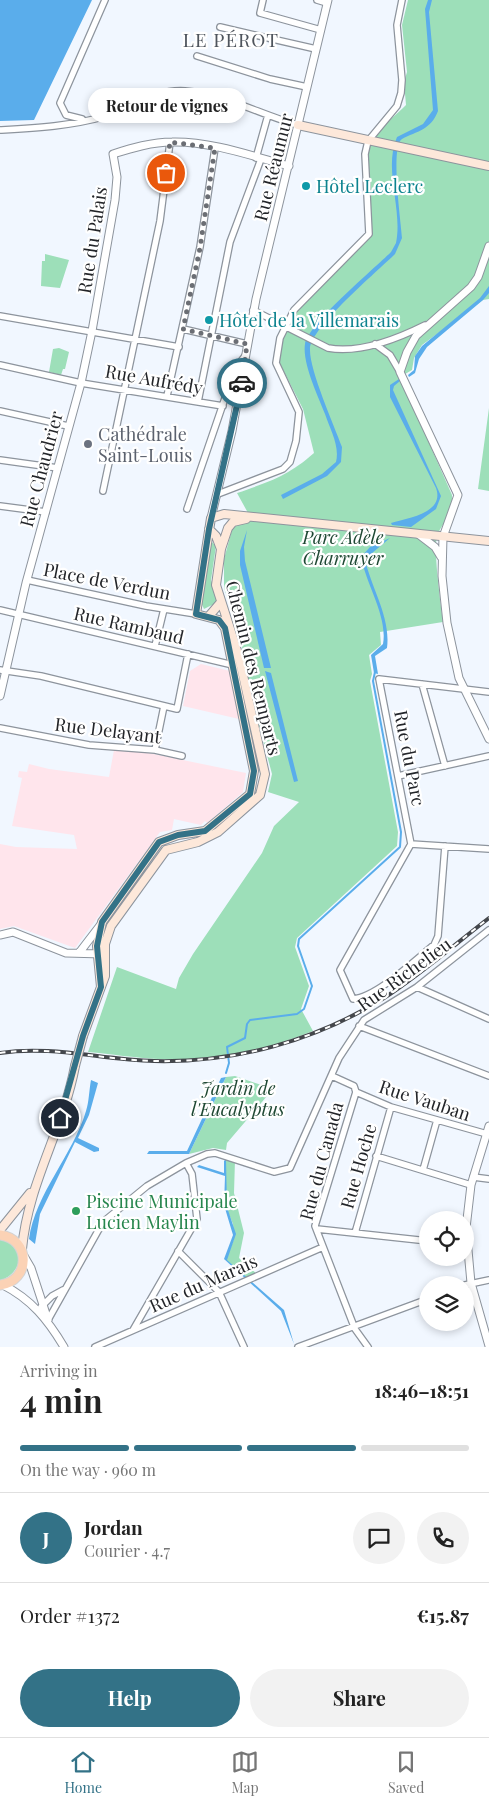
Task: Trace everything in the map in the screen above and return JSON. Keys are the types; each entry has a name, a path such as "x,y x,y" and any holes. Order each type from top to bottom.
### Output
{"main road":[{"path":"298,125 489,166"},
{"path":"211,518 224,514 489,541"},
{"name":"Chemin des Remparts","path":"23,1252 24,1222 33,1189 55,1132 83,1036 104,976 101,954 102,922 159,842 178,835 205,831 250,794 254,771 225,628 219,620 196,614 211,518"},
{"name":"Chemin des Remparts","path":"101,954 111,926 166,850 198,842 218,832 260,795 265,774 239,657 221,602 216,576 224,536 233,522 258,518"},
{"path":"209,529 216,536 221,549"},
{"path":"209,616 221,602"},
{"name":"Chemin des Remparts","path":"0,1230 33,1189"},
{"path":"0,1235 11,1238 23,1252 23,1267 18,1277 1,1285"}],"street":[{"path":"85,120 66,115 60,102 105,0"},
{"path":"262,0 260,13 320,30"},
{"path":"317,0 328,2"},
{"path":"218,494 283,469 290,462 296,441 299,412 276,363 280,338 294,310 368,234 365,164 368,140 397,106 401,93 402,80 397,25 402,0"},
{"name":"Rue Réaumur","path":"211,518 239,398 253,310 328,2"},
{"path":"220,26 316,49"},
{"path":"197,56 270,79 307,87"},
{"path":"0,130 41,127 96,118 154,96 179,91 224,100 298,125"},
{"path":"198,402 230,242 258,158 268,115"},
{"path":"104,491 137,339 160,220 170,142 215,148 288,166"},
{"name":"Rue du Palais","path":"92,331 116,200 117,177 112,154 141,146 170,142"},
{"path":"167,396 200,248 215,148"},
{"path":"400,372 407,352 416,336 471,287 483,268 489,246"},
{"path":"253,310 322,345 336,350 396,339 427,325"},
{"path":"0,316 179,347"},
{"path":"183,329 247,344"},
{"name":"Rue Chaudrier","path":"0,696 3,670 81,382 92,331"},
{"path":"375,344 390,355 400,372 458,495 443,537 442,558 447,622 463,688 489,739"},
{"path":"187,510 236,369 245,356"},
{"name":"Rue Aufrédy","path":"0,365 81,382 223,406"},
{"path":"0,411 68,426"},
{"path":"0,460 58,468"},
{"path":"0,506 46,512"},
{"path":"418,534 435,547 442,558"},
{"name":"Place de Verdun","path":"27,580 196,614"},
{"path":"155,646 164,608"},
{"name":"Rue Rambaud","path":"0,610 233,665"},
{"path":"3,670 177,709 188,654"},
{"name":"Rue du Parc","path":"411,844 379,679 422,684"},
{"path":"445,766 422,684 489,692"},
{"path":"155,750 164,706"},
{"name":"Rue Delayant","path":"0,728 89,745 155,750 182,756"},
{"path":"398,776 489,756"},
{"path":"445,846 438,936 434,945 379,988 359,999 353,999 340,970 411,844 445,846 489,849"},
{"name":"Chemin des Remparts","path":"79,953 102,922"},
{"name":"Rue Richelieu","path":"186,1163 207,1154 215,1153 274,1172 285,1171 290,1168 339,1058 364,1020 417,987 489,930"},
{"path":"0,935 13,932 66,953 101,954"},
{"path":"417,987 489,1019"},
{"path":"359,1026 489,1076"},
{"name":"Rue Vauban","path":"332,1076 354,1086 356,1092 391,1107 487,1134"},
{"name":"Rue du Canada","path":"356,1092 315,1226 354,1326 368,1347"},
{"name":"Rue Hoche","path":"355,1233 391,1107"},
{"path":"423,1170 437,1120"},
{"path":"468,1211 472,1181 489,1126"},
{"path":"376,1156 423,1170 472,1181 489,1179"},
{"path":"48,1320 102,1222 147,1186 186,1163 192,1174 197,1218 133,1330"},
{"path":"317,1229 419,1240"},
{"name":"Rue du Marais","path":"94,1347 323,1247"},
{"path":"178,1251 220,1292 244,1347"},
{"path":"23,1252 39,1292 41,1308 64,1347"},
{"path":"474,1283 489,1280"},
{"path":"1,1285 25,1297 41,1308"},
{"path":"41,1308 52,1296 63,1290"},
{"path":"39,1292 52,1296"},
{"path":"474,1301 489,1345 485,1347"},
{"path":"298,1347 419,1302"}],"shaded area":[{"path":"201,664 230,671 239,719 183,706 190,671"},
{"path":"114,750 139,751 246,773 243,792 207,823 205,821 201,825 174,819 172,830 160,832 75,948 14,926 0,929 0,844 16,847 77,849 74,835 12,826 22,778 18,777 19,771 27,772 29,764 49,769 109,777"}],"green space":[{"name":"Parc Adèle Charruyer","path":"408,0 489,0 489,299 483,300 422,345 414,358 412,370 400,377 452,495 452,504 449,515 439,531 436,543 443,622 380,632 381,645 369,655 372,674 370,681 398,832 397,846 297,938 295,947 309,986 301,1009 313,1031 256,1049 197,1058 158,1059 88,1052 117,967 176,989 179,978 193,954 262,853 274,826 299,802 268,792 272,774 247,680 240,634 224,588 224,559 232,530 248,513 237,493 278,478 314,453 303,409 279,362 283,339 296,312 371,234 367,154 373,139 388,121 406,105 404,82 407,72 402,25"},
{"path":"45,254 69,260 60,288 41,286 42,261 45,261"},
{"path":"59,348 69,352 65,369 63,369 61,375 49,372 53,349"},
{"path":"489,408 489,491 478,489"},
{"path":"211,541 216,546 211,580 217,599 214,604 204,609 200,600"},
{"name":"Jardin de l'Eucalyptus","path":"235,1076 273,1089 227,1143 226,1150 213,1148 189,1154 226,1077"},
{"path":"226,1157 235,1160 234,1193 244,1233 239,1258 258,1275 249,1280 226,1260 234,1239 233,1224 226,1207 225,1198"},
{"path":"0,1239 9,1242 15,1247 19,1259 14,1271 0,1281"}],"water":[{"path":"0,0 92,0 34,120 0,121"},
{"path":"428,0 432,0 429,12 438,111 432,122 418,132 402,139 399,145 396,169 402,238 395,254 332,314 313,340 310,349 313,370 342,447 341,462 327,476 283,499 281,495 322,474 336,462 336,444 308,370 305,344 309,335 329,310 391,252 396,243 397,217 392,176 393,150 397,137 423,124 433,110 425,9"},
{"path":"489,286 489,293 483,300 427,347 419,359 415,373 409,377 408,375 414,370 415,356 422,346 480,298"},
{"path":"399,379 400,381 394,386 393,390 441,496 436,509 411,527 392,525 391,523 415,516 430,509 435,503 437,496 436,488 390,397 390,385"},
{"path":"247,530 244,547 245,561 271,668 264,668 240,565 240,551"},
{"path":"390,538 365,559 386,625 387,648 375,656 378,674 374,673 371,655 383,644 384,634 380,612 361,557 370,547"},
{"path":"265,671 271,673 298,781 294,782"},
{"path":"226,1077 189,1154 147,1154 149,1151 187,1151 221,1078"},
{"path":"91,1080 98,1083 89,1115 78,1138 99,1148 99,1151 94,1152 75,1142 40,1214 35,1244 29,1239 33,1222 46,1190 80,1127 87,1108"},
{"path":"226,1159 227,1207 236,1234 227,1260 284,1310 294,1344 281,1311 224,1259 233,1235 224,1205 225,1176 197,1167 199,1165 224,1173 224,1161"}],"waterway":[{"path":"226,1073 229,1063 227,1047 245,1038 247,1024 250,1020 297,1014 304,1009 312,986 298,946 299,939 400,847 401,832 373,681 375,672"}],"railway":[{"path":"0,1053 39,1051 135,1060 184,1061 214,1058 274,1046 330,1026 384,998 489,918"}],"way so far":[{"path":"166,173 170,142 215,148 200,248 183,329 247,344 242,383"}],"place":[{"name":"Retour de vignes","path":"166,173"},
{"name":"Hôtel Leclerc","path":"306,186"},
{"name":"Hôtel de la Villemarais","path":"209,320"},
{"name":"Cathédrale Saint-Louis","path":"88,444"},
{"name":"Piscine Municipale Lucien Maylin","path":"76,1211"}],"district":[{"name":"LE PÉROT","path":"231,39"}],"route":[{"path":"60,1118 83,1036 101,987 97,946 102,922 159,842 178,835 205,831 250,794 254,771 225,628 219,620 196,614 206,543 242,383"}]}
